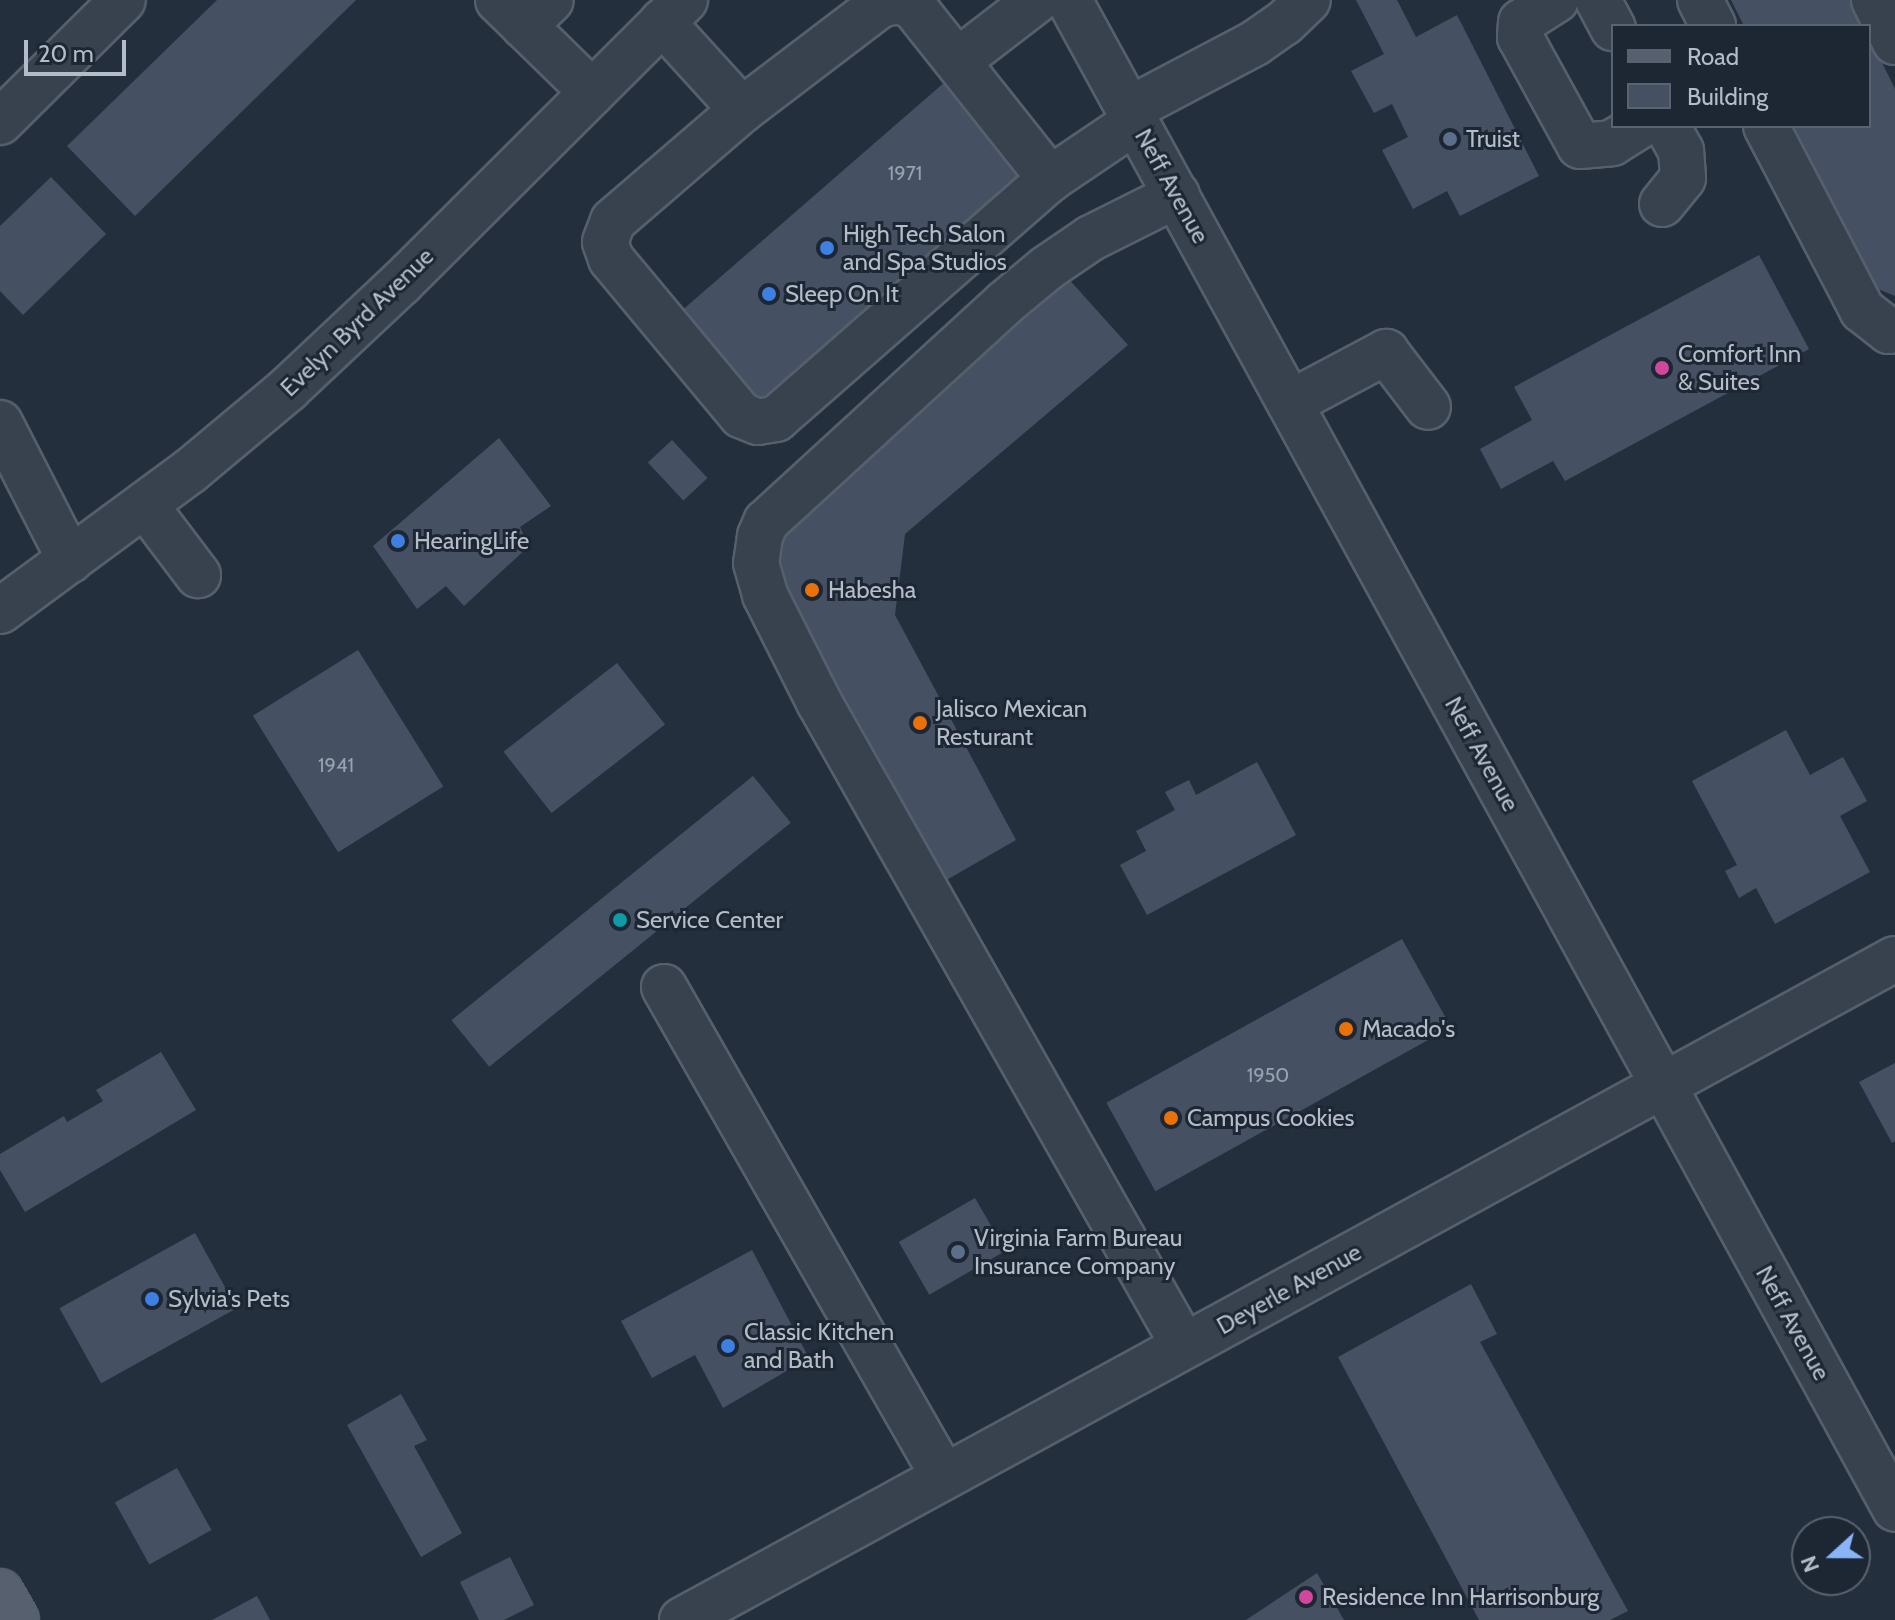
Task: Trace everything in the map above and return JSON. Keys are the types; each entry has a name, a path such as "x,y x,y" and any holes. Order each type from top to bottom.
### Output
{"main road":[{"path":"0,1592 16,1620"}],"street":[{"path":"0,122 123,0"},
{"path":"959,60 1037,0"},
{"name":"Neff Avenue","path":"1069,0 1895,1509"},
{"path":"1050,179 959,60 913,6 897,1 880,5 742,110 613,221 605,242 611,259 741,415 758,422 776,419 1050,179 1133,115 1255,43 1284,23 1308,0"},
{"path":"1556,0 1521,22 1520,37 1580,146 1612,143 1636,128"},
{"path":"1598,0 1611,24"},
{"path":"1700,0 1712,24"},
{"path":"525,9 592,92"},
{"path":"674,11 742,110"},
{"name":"Evelyn Byrd Avenue","path":"0,611 145,505 238,432 342,340 674,11"},
{"path":"1662,204 1683,178 1681,151 1668,128"},
{"path":"1767,128 1862,310 1889,331 1895,330"},
{"path":"1177,195 1091,238 1047,268 1005,303 766,522 760,536 756,563 765,595 819,702 1184,1346"},
{"path":"1290,403 1400,344 1428,407"},
{"path":"0,423 70,560"},
{"path":"145,505 198,575"},
{"name":"Deyerle Avenue","path":"682,1620 1895,959"},
{"path":"664,987 944,1477"}],"building":[{"path":"217,0 356,0 135,216 67,146"},
{"path":"1356,0 1397,0 1416,37 1457,15 1539,176 1460,216 1447,191 1413,209 1382,150 1408,137 1392,104 1374,113 1351,71 1384,54"},
{"path":"1731,0 1851,0 1863,24 1743,24"},
{"path":"1871,40 1895,89 1895,296 1873,287 1795,128 1871,128"},
{"path":"946,81 1030,178 760,412 676,316"},
{"path":"51,177 106,234 23,315 0,291 0,226"},
{"name":"Comfort Inn & Suites","path":"1759,255 1809,349 1565,481 1553,461 1501,489 1480,449 1532,420 1514,387"},
{"path":"1066,276 1128,345 905,534 895,615 1016,840 943,882 775,578 784,532"},
{"path":"499,438 551,506 520,527 529,546 464,606 446,586 417,609 373,546"},
{"path":"672,440 707,478 683,501 648,463"},
{"path":"358,650 443,787 338,852 253,716"},
{"path":"617,663 665,724 552,813 504,752"},
{"path":"1786,730 1810,775 1843,757 1867,801 1840,816 1870,872 1775,924 1756,888 1739,898 1725,871 1737,865 1692,781"},
{"path":"1257,762 1296,835 1147,915 1120,865 1146,851 1136,831 1175,810 1165,792 1189,780 1196,795"},
{"name":"Service Center","path":"753,776 791,823 489,1067 451,1020"},
{"path":"1402,939 1451,1027 1155,1191 1106,1103"},
{"path":"161,1052 196,1110 25,1212 0,1170 0,1154 64,1116 67,1122 103,1101 96,1090"},
{"path":"1895,1063 1895,1141 1892,1143 1859,1082"},
{"path":"975,1198 1006,1251 929,1295 899,1242"},
{"path":"195,1233 237,1308 101,1383 59,1308"},
{"path":"752,1250 809,1358 723,1408 695,1355 652,1378 621,1321"},
{"path":"1471,1284 1497,1334 1480,1342 1628,1611 1610,1620 1479,1620 1338,1357"},
{"path":"401,1394 427,1440 414,1446 462,1533 421,1557 347,1425"},
{"path":"177,1468 211,1530 149,1565 115,1502"},
{"path":"510,1557 534,1605 504,1620 479,1620 460,1582"},
{"name":"Residence Inn Harrisonburg","path":"1317,1573 1344,1620 1246,1620"},
{"path":"257,1596 270,1620 212,1620"}],"place":[{"name":"Truist","path":"1450,139"},
{"name":"High Tech Salon and Spa Studios","path":"827,248"},
{"name":"Sleep On It","path":"769,294"},
{"name":"Comfort Inn & Suites","path":"1662,368"},
{"name":"HearingLife","path":"398,541"},
{"name":"Habesha","path":"812,590"},
{"name":"Jalisco Mexican Resturant","path":"920,723"},
{"name":"Service Center","path":"620,920"},
{"name":"Macado's","path":"1346,1029"},
{"name":"Campus Cookies","path":"1171,1118"},
{"name":"Virginia Farm Bureau Insurance Company","path":"958,1252"},
{"name":"Sylvia's Pets","path":"152,1299"},
{"name":"Classic Kitchen and Bath","path":"728,1346"},
{"name":"Residence Inn Harrisonburg","path":"1306,1597"}]}
